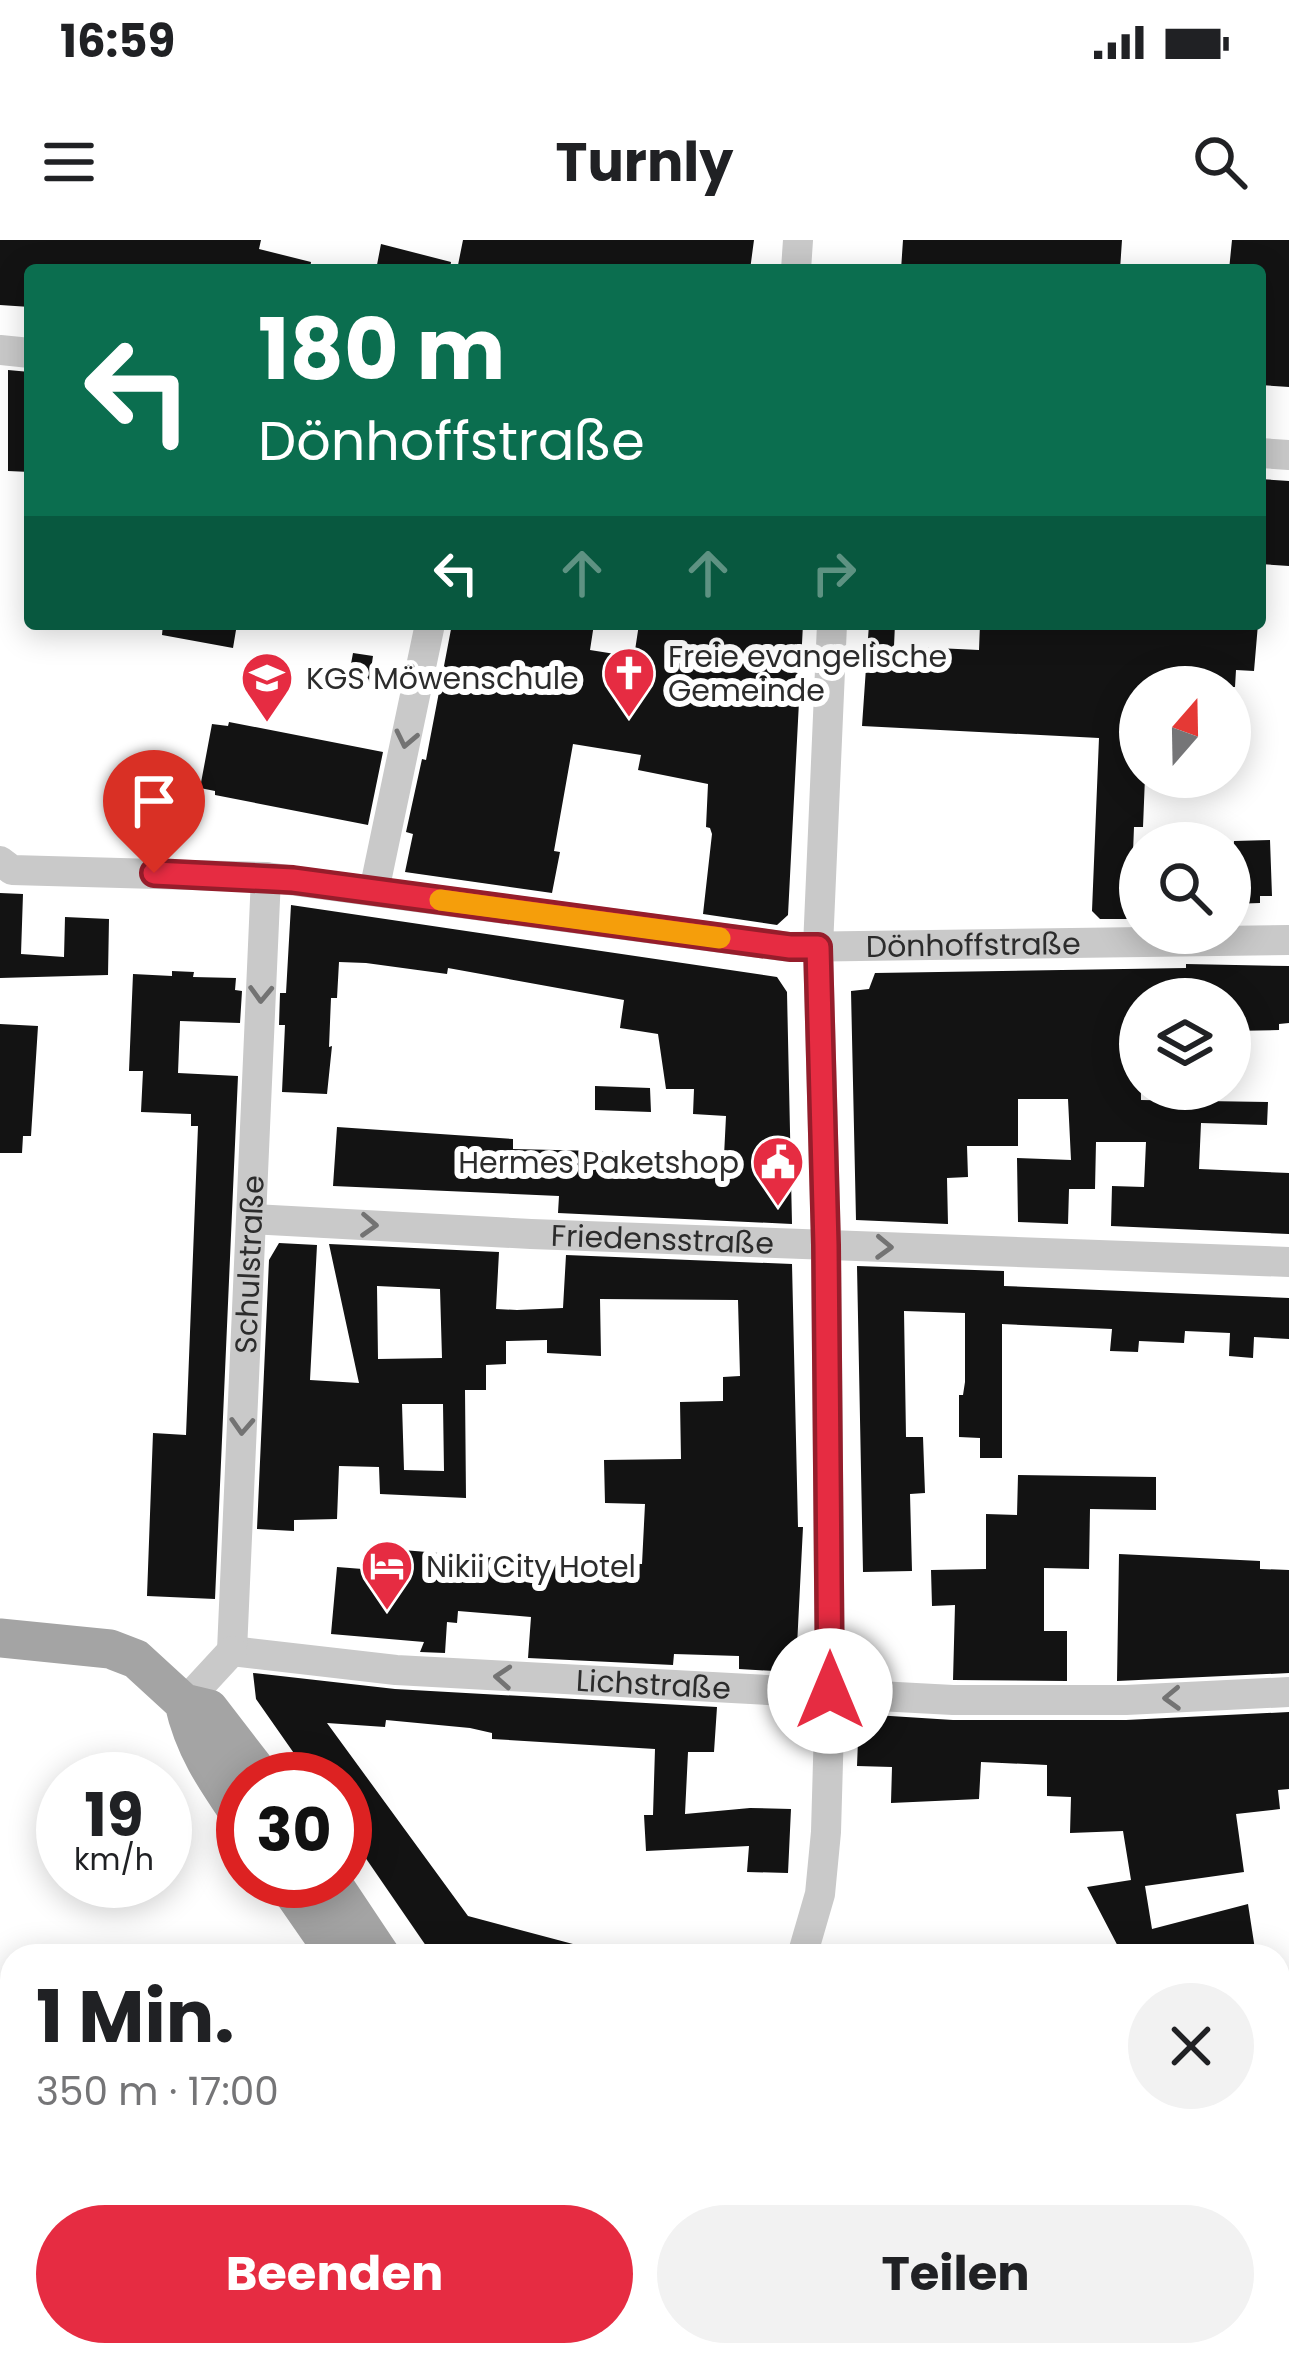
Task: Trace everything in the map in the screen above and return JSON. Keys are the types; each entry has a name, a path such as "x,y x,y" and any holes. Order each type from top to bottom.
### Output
{"main road":[{"path":"0,1638 110,1649 136,1659 184,1703 208,1709 242,1752"},
{"path":"184,1703 192,1737 216,1780"},
{"path":"304,1908 329,1944"},
{"path":"349,1908 373,1944"}],"street":[{"path":"374,890 429,630"},
{"path":"805,1944 820,1894 830,1691 818,947 832,630"},
{"name":"Dönhoffstraße","path":"6,865 266,878 790,947 1289,940"},
{"name":"Schulstraße","path":"232,1651 266,878"},
{"name":"Friedensstraße","path":"252,1219 1289,1262"},
{"path":"184,1703 232,1651"},
{"name":"Lichstraße","path":"232,1651 396,1670 975,1700 1126,1700 1289,1692"}],"building":[{"path":"0,240 261,240 259,249 311,262 24,264 24,307 0,305"},
{"path":"463,240 754,240 751,264 458,264"},
{"path":"903,240 1122,240 1120,264 901,264"},
{"path":"1232,240 1289,240 1289,387 1266,385 1266,264 1230,264"},
{"path":"381,244 451,262 451,264 377,264"},
{"path":"8,370 24,371 24,472 8,471"},
{"path":"1266,479 1289,481 1289,566 1266,564"},
{"path":"162,630 236,630 233,648 162,635"},
{"path":"451,630 593,630 590,650 634,657 638,630 803,630 788,915 777,925 703,914 712,834 706,827 708,784 638,770 641,755 573,744 554,851 560,852 552,893 405,872 413,834 406,832 422,759 426,760"},
{"path":"869,630 895,630 894,646 979,650 980,630 1257,630 1254,671 1251,666 1119,666 1119,798 1144,798 1143,822 1119,822 1119,919 1100,919 1092,911 1099,738 862,726"},
{"path":"353,653 373,656 369,683 348,680"},
{"path":"229,722 383,752 368,825 215,795 215,791 200,788 212,724 228,726"},
{"path":"1270,840 1272,896 1260,896 1260,903 1251,903 1251,841"},
{"path":"0,893 23,894 21,954 64,957 65,917 109,919 108,975 0,978"},
{"path":"291,905 777,977 787,992 792,1224 558,1213 559,1196 333,1186 337,1127 513,1139 513,1149 641,1152 640,1164 693,1167 693,1154 724,1156 726,1116 693,1114 694,1089 666,1089 658,1034 620,1028 624,1000 448,968 447,974 366,963 339,962 337,998 331,998 327,1094 282,1092 285,1025 279,1025 280,993 286,993"},
{"path":"1186,964 1289,966 1289,1023 1279,1024 1279,1030 1251,1031 1251,978 1119,978 1119,1110 1251,1110 1251,1102 1268,1102 1267,1125 1201,1123 1199,1169 1289,1173 1289,1234 1111,1226 1112,1186 1144,1187 1146,1142 1096,1142 1095,1189 1069,1189 1068,1224 1018,1222 1017,1158 1071,1160 1068,1099 1018,1099 1018,1146 967,1146 968,1177 947,1178 948,1224 856,1220 851,991 869,989 875,973 1186,968"},
{"path":"172,971 194,972 193,977 236,978 235,990 242,991 240,1023 180,1021 178,1073 238,1076 215,1599 147,1596 153,1433 186,1435 198,1126 191,1126 191,1114 141,1112 143,1071 129,1071 133,974 172,976"},
{"path":"0,1024 38,1026 31,1136 23,1136 22,1153 0,1153"},
{"path":"595,1086 650,1088 651,1112 595,1110"},
{"path":"279,1243 317,1245 310,1380 359,1383 329,1244 499,1252 496,1309 517,1310 563,1308 566,1255 792,1264 798,1527 803,1527 796,1666 791,1672 739,1669 739,1656 674,1654 673,1665 528,1658 531,1617 458,1611 457,1623 447,1622 445,1653 420,1652 424,1642 331,1634 337,1567 401,1572 403,1550 642,1564 645,1504 605,1503 604,1460 681,1459 680,1402 723,1401 723,1377 740,1376 738,1300 600,1299 601,1356 547,1353 547,1340 506,1341 506,1364 486,1365 486,1390 465,1390 466,1498 380,1494 379,1467 339,1466 337,1519 294,1520 294,1531 257,1529 269,1260","holes":["377,1286 440,1289 442,1358 378,1359","402,1404 443,1404 444,1471 404,1470"]},
{"path":"857,1266 1004,1271 1004,1286 1289,1298 1289,1339 1254,1337 1253,1358 1229,1356 1230,1333 1185,1331 1184,1343 1139,1341 1138,1352 1110,1351 1112,1329 1002,1324 1002,1458 980,1458 980,1438 959,1437 965,1313 904,1311 906,1437 923,1437 925,1493 910,1494 912,1571 863,1572"},
{"path":"1018,1475 1156,1477 1156,1510 1090,1509 1089,1569 1044,1568 1044,1631 1067,1631 1067,1681 953,1680 955,1605 932,1606 931,1570 986,1569 986,1514 1017,1515"},
{"path":"1119,1554 1260,1561 1260,1569 1289,1570 1289,1673 1117,1681"},
{"path":"253,1673 395,1689 717,1707 714,1752 688,1752 685,1814 791,1809 788,1873 747,1872 749,1846 646,1851 644,1815 653,1815 655,1749 492,1739 492,1733 470,1728 386,1720 385,1727 327,1723 348,1752 293,1752 256,1699"},
{"path":"1289,1712 1289,1789 1278,1790 1280,1809 1236,1814 1244,1872 1145,1886 1152,1929 1248,1904 1254,1944 1117,1944 1087,1887 1131,1880 1123,1831 1070,1833 1071,1797 1047,1796 1047,1765 981,1762 979,1799 891,1803 892,1767 857,1766 859,1714 953,1720 1126,1720"},
{"path":"372,1785 468,1916 573,1944 425,1944 372,1867"}],"slow traffic":[{"path":"440,900 720,938"}],"place":[{"name":"Freie evangelische Gemeinde","path":"629,719"},
{"name":"KGS Möwenschule","path":"267,724"},
{"name":"Hermes Paketshop","path":"778,1208"},
{"name":"Nikii City Hotel","path":"387,1612"}],"route":[{"path":"154,873 293,880 818,947 830,1691"}]}
